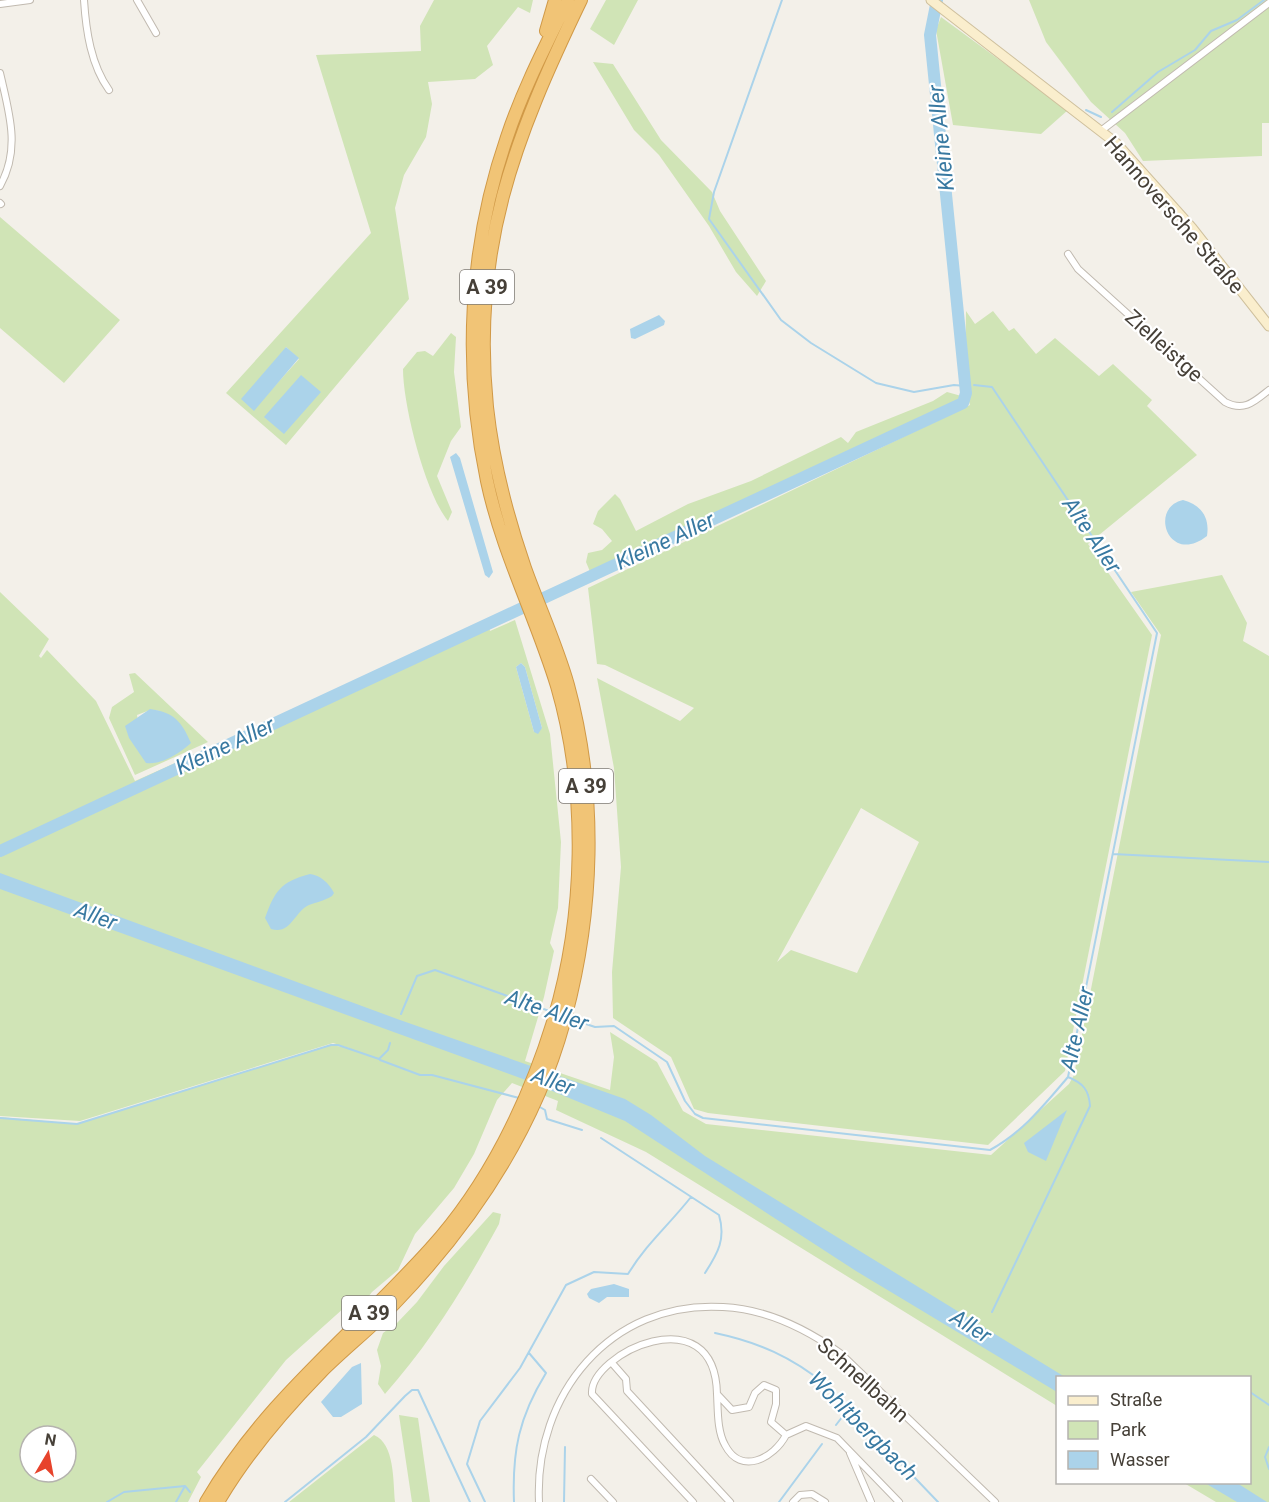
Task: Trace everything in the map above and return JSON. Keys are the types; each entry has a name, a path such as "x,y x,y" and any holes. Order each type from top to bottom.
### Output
{"highway":[{"path":"538,61 555,0"},
{"name":"A 39","path":"218,1502 273,1424 323,1370 391,1307 445,1250 504,1164 523,1115 553,1023 576,941 579,841 574,773 545,637 520,569 498,520 483,460 473,371 473,320 479,250 493,181 508,135 538,61 568,0"},
{"name":"A 39","path":"520,569 500,483 484,372 488,272 495,224 519,138 535,96 581,0"},
{"name":"A 39","path":"206,1502 265,1417 435,1244 523,1115"}],"street":[{"path":"0,4 30,0"},
{"path":"84,0 94,62 109,90"},
{"path":"137,0 156,33"},
{"name":"Hannoversche Straße","path":"931,0 1102,130 1192,228 1269,326"},
{"path":"1102,130 1269,3"},
{"path":"0,74 12,127 13,146 10,164 0,186"},
{"name":"Zielleistge","path":"1068,254 1078,269 1225,402 1240,408 1249,406 1269,390"},
{"name":"Schnellbahn","path":"539,1502 540,1462 544,1440 559,1400 574,1375 608,1343 638,1324 680,1310 707,1306 745,1309 772,1316 819,1339 840,1353 995,1502"},
{"path":"693,1502 592,1394 597,1375 612,1363 652,1339 679,1338 694,1345 707,1358 717,1382 719,1419 724,1445 738,1459 750,1462 772,1455 786,1435 806,1426 837,1438 899,1502"},
{"path":"612,1363 626,1379 627,1391 730,1502"},
{"path":"719,1419 732,1410 749,1407 755,1392 764,1385 776,1390 776,1404 771,1422 786,1435"},
{"path":"717,1394 732,1410"},
{"path":"848,1449 871,1502"},
{"path":"591,1479 613,1502"},
{"path":"793,1502 800,1495 812,1494 825,1502"}],"green space":[{"path":"434,0 533,0 530,13 518,7 487,46 493,65 475,79 428,82 432,104 426,137 404,175 395,208 409,299 286,445 226,393 371,233 316,55 421,51 420,26","holes":["286,347 299,359 253,410"]},
{"path":"606,0 638,0 614,45 590,29"},
{"path":"1029,0 1269,0 1269,123 1262,123 1262,156 1143,161 1125,133 1091,102 1046,42"},
{"path":"941,17 1068,110 1041,134 953,125 936,30"},
{"path":"593,62 613,64 661,140 712,192 720,211 766,281 757,296 736,272 709,226 659,155 634,130"},
{"path":"0,217 120,320 64,383 0,328"},
{"path":"966,311 975,324 993,311 1009,331 1014,328 1036,354 1055,338 1099,376 1113,364 1152,400 1147,406 1197,455 1088,544 1152,635 1065,1071 988,1145 708,1113 694,1109 671,1057 613,1018 612,972 621,867 614,768 597,678 680,721 694,708 605,665 597,664 588,588 970,405 965,388","holes":["861,808 919,842 857,973 791,950 777,962"]},
{"path":"451,333 456,337 454,372 461,427 451,441 437,476 452,512 448,521 431,490 417,448 407,404 403,369 417,352 425,351 433,356"},
{"path":"947,392 965,397 591,574 586,562 588,553 602,550 612,541 602,529 593,524 598,511 615,494 620,499 636,531 688,504 751,481 841,437 848,443 856,432 933,401"},
{"path":"1222,575 1247,623 1243,641 1269,656 1269,1502 1216,1502 1186,1484 1251,1484 1251,1376 1056,1376 1056,1405 646,1152 556,1110 558,1101 512,1083 497,1100 474,1154 454,1188 415,1234 398,1270 372,1292 359,1309 345,1307 286,1360 197,1472 201,1477 188,1502 0,1502 0,1117 77,1124 331,1045 349,1048 333,1043 80,1121 0,1116 0,592 49,639 39,656 41,658 47,650 96,701 135,781 488,623 490,631 515,620 550,734 561,842 558,908 550,943 554,951 544,997 525,1061 610,1090 614,1057 610,1032 657,1062 683,1111 706,1124 991,1155 1069,1084 1074,1075 1161,635 1131,592","holes":["521,663 525,667 542,728 534,732 516,667"]},
{"path":"135,673 208,742 135,775 109,718 112,707 134,692 129,674","holes":["150,710 160,711 147,763 143,757 137,715"]},
{"path":"493,1212 501,1214 499,1224 473,1269 433,1333 385,1394 378,1384 381,1366 377,1350 383,1333 397,1323 417,1302 444,1266"},
{"path":"399,1415 418,1418 430,1502 412,1502"},
{"path":"374,1435 386,1446 392,1464 395,1502 289,1502"}],"water":[{"path":"659,315 665,321 664,325 635,339 631,338 630,329"},
{"path":"286,347 299,358 254,411 241,399"},
{"path":"301,375 321,392 284,434 264,417"},
{"path":"456,453 460,458 493,572 489,578 485,575 450,457"},
{"path":"1183,500 1195,505 1203,513 1207,523 1207,536 1194,543 1182,544 1173,540 1165,523 1172,505"},
{"path":"521,663 525,667 542,728 538,734 534,732 516,667"},
{"path":"150,709 158,710 176,719 191,743 170,757 158,762 146,763 129,738 125,726"},
{"name":"Aller","path":"0,873 400,1020 625,1099 651,1115 705,1156 1063,1376 1056,1376 1056,1391 856,1271 625,1121 523,1079 0,889"},
{"path":"310,874 327,883 334,893 332,896 304,908 283,929 271,929 265,918 276,894 285,884"},
{"path":"1067,1110 1046,1161 1028,1152 1024,1143"},
{"path":"614,1284 629,1289 629,1297 607,1297 599,1303 589,1298 587,1294 591,1289"},
{"path":"361,1363 362,1404 341,1417 333,1417 321,1402 352,1367"},
{"path":"1207,1484 1239,1484 1267,1502 1237,1502"}],"waterway":[{"path":"782,0 714,192 709,219 781,320 811,343 876,383 914,392 954,385 965,386"},
{"name":"Kleine Aller","path":"0,851 963,403 966,393 930,35 937,0"},
{"path":"1112,112 1158,72 1195,50 1211,31 1237,20 1264,0"},
{"path":"1086,110 1101,117"},
{"name":"Alte Aller","path":"568,1018 595,1027 614,1026 667,1062 685,1101 695,1114 703,1118 990,1150 1023,1126 1068,1077 1157,633 992,387 974,385"},
{"path":"1113,854 1269,862"},
{"name":"Alte Aller","path":"401,1014 417,976 435,970 552,1012"},
{"name":"Alte Aller","path":"0,1118 77,1124 331,1045 338,1045 379,1059 388,1050 390,1043"},
{"name":"Wohltbergbach","path":"380,1060 420,1075 432,1075 519,1098"},
{"name":"Aller","path":"992,1312 1090,1106 1084,1088 1068,1077"},
{"name":"Wohltbergbach","path":"538,1106 545,1110 547,1119 582,1130"},
{"name":"Wohltbergbach","path":"601,1138 719,1215 722,1231 720,1246 705,1273"},
{"path":"485,1502 467,1464 480,1421 520,1368 566,1285 594,1272 628,1274 691,1197"},
{"name":"Wohltbergbach","path":"715,1333 760,1346 813,1375 826,1385 938,1502"},
{"path":"514,1502 514,1467 519,1435 529,1405 546,1373 529,1353"},
{"path":"285,1502 366,1437 412,1390 418,1390 470,1502"},
{"path":"1251,1393 1269,1405"},
{"path":"836,1425 849,1408"},
{"path":"779,1502 822,1444"},
{"path":"564,1502 565,1447"},
{"path":"1269,1447 1265,1457 1269,1469"},
{"path":"185,1486 190,1492"},
{"path":"107,1502 124,1492 185,1486"},
{"path":"176,1502 185,1486"}]}
